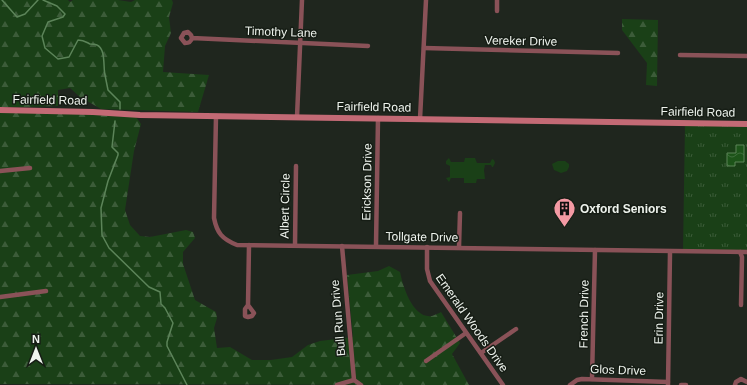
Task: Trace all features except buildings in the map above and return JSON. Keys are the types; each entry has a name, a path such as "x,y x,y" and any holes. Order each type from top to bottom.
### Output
{"street":[{"path":"297,117 302,0"},
{"path":"420,119 426,0"},
{"path":"496,11 497,0"},
{"name":"Timothy Lane","path":"192,38 368,46"},
{"name":"Vereker Drive","path":"424,48 618,53"},
{"path":"680,55 747,56"},
{"name":"Fairfield Road","path":"0,110 216,116 747,124"},
{"name":"Tollgate Drive","path":"216,116 214,218 216,228 221,235 228,241 237,245 747,252"},
{"name":"Erickson Drive","path":"376,246 378,118"},
{"name":"Albert Circle","path":"295,245 296,166"},
{"path":"0,171 30,168"},
{"path":"459,247 460,213"},
{"path":"248,305 249,245"},
{"name":"Bull Run Drive","path":"342,246 354,380"},
{"name":"Emerald Woods Drive","path":"427,247 427,269 430,281 503,385"},
{"name":"French Drive","path":"592,379 595,250"},
{"name":"Erin Drive","path":"668,383 670,252"},
{"path":"740,252 742,256 741,305"},
{"path":"0,297 46,290"},
{"path":"481,353 516,329"},
{"path":"426,361 466,333"},
{"name":"Glos Drive","path":"570,385 577,380 592,379 668,383"},
{"path":"337,385 354,380 361,385"},
{"path":"735,385 736,382 741,380 747,382"},
{"path":"681,385 686,385"}],"green space":[{"path":"0,0 68,0 70,2 73,0 118,0 131,2 135,0 172,0 173,3 169,17 171,33 165,46 163,72 209,75 198,112 101,109 80,97 70,88 58,90 58,106 0,107"},
{"path":"622,19 658,20 657,86 646,85 647,63 622,30"},
{"path":"0,112 136,117 141,124 134,151 125,210 130,225 140,236 150,237 186,230 193,232 195,238 183,252 183,264 195,300 216,312 217,318 214,328 217,348 230,347 252,360 271,360 292,357 308,345 320,341 353,337 347,275 378,271 389,266 400,272 406,293 414,307 419,312 425,316 432,316 441,312 460,343 452,354 469,385 0,384"},
{"path":"685,123 747,124 747,252 683,251"},
{"path":"449,158 451,162 464,162 465,158 475,158 477,163 490,163 492,159 495,163 493,167 491,165 485,165 485,179 477,179 476,183 464,183 464,178 451,178 449,182 446,178 450,177 450,166 446,164 446,161"},
{"path":"558,161 565,161 569,164 567,171 561,173 554,170 552,164"}],"water":[{"path":"736,145 744,145 744,162 735,162 735,166 727,166 727,153 736,153"}],"waterway":[{"path":"2,0 17,17 25,14 38,0"},
{"path":"43,0 57,6 65,14 63,17 48,22 42,36 45,48 58,59 69,57 78,40 100,47 103,54 104,72 108,90 120,102 120,109"},
{"path":"115,121 112,147 118,155 108,181 101,208 102,235 109,248 149,287 160,292 161,304 165,308 173,323 167,346 187,385"}],"place":[{"name":"Oxford Seniors","path":"564,228"}]}
